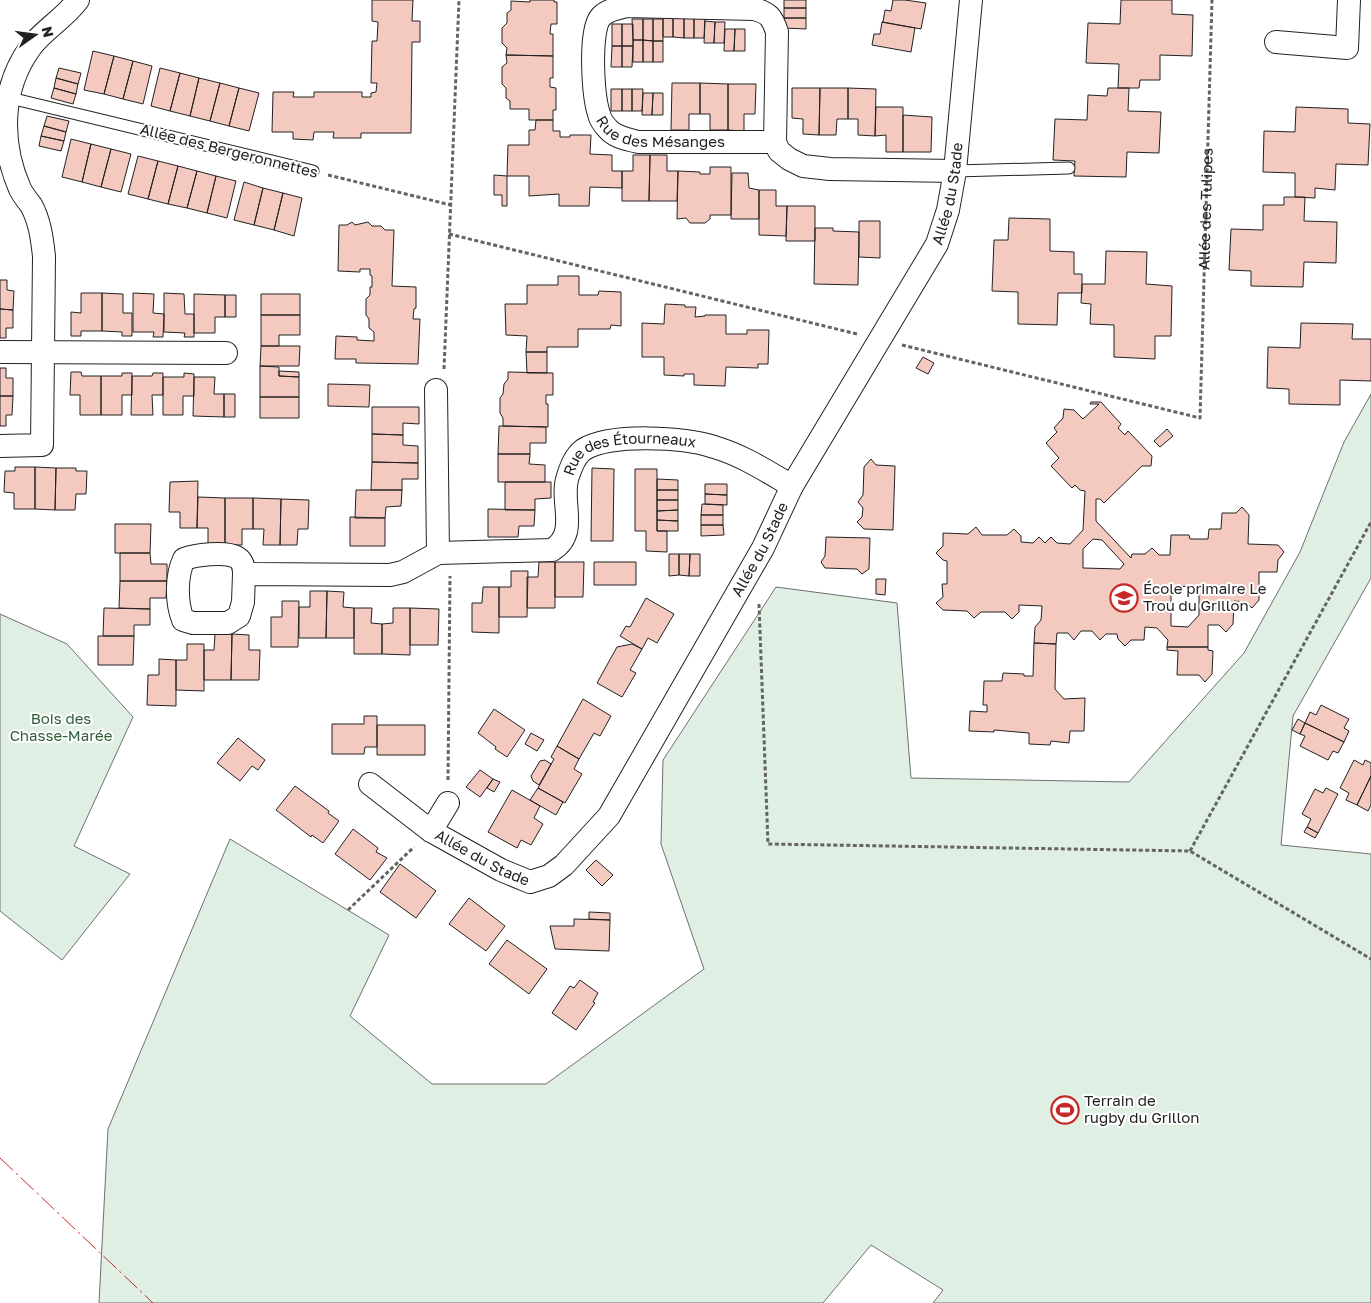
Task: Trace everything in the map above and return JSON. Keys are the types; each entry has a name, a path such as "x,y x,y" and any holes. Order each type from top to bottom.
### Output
{"street":[{"path":"0,446 42,445 44,256 41,230 31,206 20,191 10,165 5,138 6,97 29,49 43,33 70,11 78,0"},
{"name":"Allée du Stade","path":"370,784 431,832 500,870 530,882 548,876 564,866 609,816 763,548 792,486 937,244 948,210 956,171 971,0"},
{"path":"1276,42 1347,48 1349,0"},
{"name":"Rue des Mésanges","path":"666,3 754,9 764,12 772,18 776,32 775,142 638,142 620,138 609,130 600,117 595,98 596,25 604,14 613,9 666,3"},
{"path":"775,142 779,151 789,159 804,166 956,171"},
{"path":"0,352 226,353"},
{"path":"436,390 444,553"},
{"name":"Rue des Étourneaux","path":"244,574 390,575 403,572 444,553 552,550 560,545 567,528 567,478 575,459 582,451 606,441 623,439 687,441 715,447 752,463 792,486"},
{"path":"431,832 448,803"}],"lane":[{"name":"Allée des Bergeronnettes","path":"6,97 313,171"},
{"path":"956,171 1070,168"}],"path":[{"path":"436,390 445,367 459,0"},
{"name":"Allée des Tulipes","path":"881,340 1200,418 1212,0"},
{"name":"Allée des Bergeronnettes","path":"313,171 451,204"},
{"path":"449,234 881,340"},
{"path":"1190,851 1371,522"},
{"path":"444,553 448,803"},
{"path":"759,602 768,844 1190,851 1371,959"},
{"path":"348,910 431,832"}],"green space":[{"path":"1371,394 1371,578 1293,716 1281,845 1371,854 1371,1303 933,1303 943,1290 871,1245 823,1303 99,1303 108,1129 230,839 389,935 350,1016 432,1084 546,1084 704,969 661,844 663,760 776,587 897,603 911,778 1129,782 1244,653 1300,552 1344,442"},
{"name":"Bois des Chasse-Marée","path":"0,614 67,644 133,717 74,846 130,874 62,960 0,911"}],"building":[{"path":"372,0 413,0 412,21 420,21 420,42 412,42 411,133 361,133 361,138 333,138 334,132 314,132 313,140 293,139 293,132 272,132 273,92 294,92 293,97 314,97 314,92 362,92 362,97 371,97 371,93 376,92 377,83 371,83 372,41 377,41 378,22 372,21"},
{"path":"530,0 554,0 554,2 557,2 557,24 551,24 550,34 553,34 553,56 506,55 507,48 502,43 502,28 507,23 507,13 511,10 511,1 530,2"},
{"path":"784,0 806,0 806,8 784,8"},
{"path":"893,0 926,3 921,29 882,22 885,10 891,11"},
{"path":"1121,0 1172,0 1172,14 1193,15 1192,56 1160,55 1160,80 1140,80 1139,88 1118,88 1119,64 1086,63 1088,23 1120,24"},
{"path":"784,8 806,8 806,18 784,18"},
{"path":"663,16 673,16 673,37 663,37"},
{"path":"673,16 684,16 684,38 673,37"},
{"path":"684,16 694,16 694,38 684,38"},
{"path":"694,16 705,16 704,38 694,38"},
{"path":"784,18 806,18 806,29 784,28"},
{"path":"632,19 643,19 643,40 633,40"},
{"path":"643,19 653,19 653,41 643,40"},
{"path":"653,19 663,19 663,41 653,41"},
{"path":"705,21 715,22 714,43 704,43"},
{"path":"715,22 725,22 724,43 714,43"},
{"path":"882,22 915,28 911,52 872,45 874,34 880,34"},
{"path":"612,24 622,24 622,46 612,46"},
{"path":"622,24 633,24 633,46 622,46"},
{"path":"725,29 735,29 734,51 724,51"},
{"path":"735,29 745,29 745,51 734,51"},
{"path":"633,40 643,40 643,62 633,62"},
{"path":"643,40 653,41 653,62 643,62"},
{"path":"653,41 663,41 663,62 653,62"},
{"path":"612,46 622,46 622,67 611,67"},
{"path":"622,46 633,46 632,67 622,67"},
{"path":"93,51 114,56 104,94 84,90"},
{"path":"506,55 553,56 553,78 550,78 550,87 556,88 556,110 553,110 553,120 529,120 529,109 510,109 510,101 506,98 506,88 502,84 502,67 507,63"},
{"path":"114,56 133,61 123,99 104,94"},
{"path":"133,61 152,66 143,104 123,99"},
{"path":"59,68 81,73 78,84 56,78"},
{"path":"160,68 180,73 170,111 151,106"},
{"path":"180,73 199,78 190,116 170,111"},
{"path":"56,78 78,84 76,94 54,88"},
{"path":"199,78 220,83 210,121 190,116"},
{"path":"220,83 239,88 229,126 210,121"},
{"path":"672,83 700,83 700,114 689,114 689,130 671,130"},
{"path":"700,83 728,84 728,130 710,130 710,114 700,114"},
{"path":"728,84 756,84 755,114 744,114 744,131 728,130"},
{"path":"54,88 76,94 73,104 51,98"},
{"path":"239,88 259,93 249,131 229,126"},
{"path":"792,88 820,88 819,135 803,134 803,119 792,118"},
{"path":"820,88 848,88 848,119 837,119 836,135 819,135"},
{"path":"848,88 876,89 875,136 858,135 858,119 848,119"},
{"path":"1108,88 1129,88 1128,111 1161,112 1159,153 1127,152 1126,177 1074,176 1075,161 1053,160 1055,119 1087,120 1088,95 1107,96"},
{"path":"611,89 622,89 622,111 611,111"},
{"path":"622,89 632,89 632,111 622,111"},
{"path":"632,89 643,89 642,111 632,111"},
{"path":"643,93 653,93 652,115 642,115"},
{"path":"653,93 663,93 663,115 652,115"},
{"path":"876,107 903,107 903,152 886,152 886,135 875,136"},
{"path":"1296,107 1348,109 1348,123 1370,124 1368,165 1336,164 1335,190 1315,188 1315,198 1295,197 1295,173 1263,172 1264,131 1295,132"},
{"path":"903,115 932,117 931,152 903,152"},
{"path":"47,116 69,121 66,132 44,126"},
{"path":"536,120 553,120 553,131 560,131 560,137 591,135 590,154 612,155 612,171 622,171 622,188 590,187 589,206 559,206 559,194 529,196 529,176 507,176 508,145 529,145 529,130 535,130"},
{"path":"44,126 66,132 64,141 41,136"},
{"path":"41,136 64,141 61,151 39,146"},
{"path":"71,139 91,144 82,182 62,177"},
{"path":"91,144 111,149 101,187 82,182"},
{"path":"111,149 131,154 121,192 101,187"},
{"path":"633,155 650,155 649,201 622,201 622,171 633,171"},
{"path":"650,155 667,155 667,171 678,171 677,201 649,201"},
{"path":"138,156 158,161 148,199 128,194"},
{"path":"158,161 178,166 168,204 148,199"},
{"path":"178,166 197,171 187,208 168,204"},
{"path":"710,167 731,167 731,215 710,215 710,219 705,223 690,223 686,218 677,219 678,171 710,174"},
{"path":"197,171 216,176 207,213 187,208"},
{"path":"732,173 748,173 749,188 759,190 759,219 731,219"},
{"path":"494,175 507,176 507,206 502,206 502,195 494,195"},
{"path":"216,176 236,181 227,218 207,213"},
{"path":"244,182 263,188 254,225 234,220"},
{"path":"263,188 283,193 274,230 254,225"},
{"path":"759,190 776,190 776,206 787,206 786,236 759,235"},
{"path":"283,193 302,198 294,236 274,230"},
{"path":"1284,197 1305,197 1304,221 1337,222 1336,263 1304,262 1303,287 1251,286 1251,271 1229,270 1231,229 1263,230 1263,205 1284,205"},
{"path":"787,206 815,206 815,241 786,241"},
{"path":"1009,218 1050,219 1050,251 1074,252 1074,274 1082,274 1082,293 1058,293 1057,325 1018,324 1018,292 992,291 994,240 1008,240"},
{"path":"859,221 880,221 880,258 859,257"},
{"path":"352,222 355,225 368,222 372,226 381,226 385,230 394,230 392,286 416,287 416,308 414,309 413,319 420,319 418,364 356,363 356,359 335,359 336,336 357,337 357,340 374,341 374,332 369,328 369,319 366,315 366,299 370,295 370,287 372,287 370,269 360,269 360,272 338,271 339,225 347,225"},
{"path":"815,228 833,228 833,231 859,232 858,285 814,284"},
{"path":"1106,251 1147,252 1146,284 1172,286 1171,336 1155,336 1155,359 1114,357 1114,325 1090,324 1091,304 1081,303 1082,284 1105,284"},
{"path":"558,276 579,276 579,295 598,295 599,291 621,292 621,326 611,325 610,329 578,329 578,347 547,347 547,352 526,352 527,336 506,335 505,304 527,304 527,285 558,285"},
{"path":"0,280 7,280 7,290 14,291 13,310 0,309"},
{"path":"81,293 102,293 102,331 81,331 81,336 71,336 71,312 81,313"},
{"path":"102,293 123,294 123,313 132,313 132,336 122,336 122,332 102,331"},
{"path":"133,293 154,294 153,313 164,314 163,337 153,337 154,332 133,332"},
{"path":"164,293 184,294 185,314 194,314 194,337 184,337 185,333 164,332"},
{"path":"194,294 225,295 225,317 215,317 215,333 194,333"},
{"path":"261,294 300,294 300,315 261,315"},
{"path":"225,295 236,295 236,317 225,317"},
{"path":"665,304 696,307 695,317 726,315 726,334 747,334 747,330 769,330 768,364 758,364 758,368 726,367 725,386 694,385 694,374 684,374 684,376 664,375 664,357 642,357 642,323 664,324"},
{"path":"0,309 13,310 13,328 6,328 6,338 0,338"},
{"path":"261,315 300,315 300,335 279,335 279,346 261,346"},
{"path":"1301,323 1353,324 1352,339 1371,339 1371,381 1340,380 1340,405 1289,404 1289,389 1267,388 1268,347 1300,348"},
{"path":"261,346 300,346 299,366 260,366"},
{"path":"526,352 547,352 547,373 527,373"},
{"path":"923,357 934,363 928,374 916,368"},
{"path":"260,366 279,367 279,376 299,377 299,397 260,397"},
{"path":"0,368 6,368 6,378 13,378 13,396 0,396"},
{"path":"279,371 299,372 299,377 279,376"},
{"path":"71,372 81,372 82,376 101,376 101,415 80,415 80,395 70,395"},
{"path":"508,372 553,373 553,395 546,395 548,427 503,426 503,418 500,413 500,398 503,394 504,384 508,379"},
{"path":"122,373 132,373 132,395 122,395 122,415 101,415 101,376 122,376"},
{"path":"153,373 163,373 163,395 152,395 153,415 131,415 132,376 152,376"},
{"path":"184,373 194,374 194,396 183,396 183,415 163,415 163,377 184,377"},
{"path":"194,377 215,377 214,394 224,394 224,417 193,416"},
{"path":"328,384 370,385 369,407 328,406"},
{"path":"224,394 235,394 235,417 224,417"},
{"path":"0,396 13,396 12,415 6,415 6,426 0,426"},
{"path":"260,397 299,397 299,418 260,418"},
{"path":"1091,402 1101,402 1121,424 1118,428 1125,435 1128,431 1152,456 1151,466 1142,466 1104,503 1100,499 1096,499 1096,521 1131,558 1132,554 1145,554 1152,548 1159,555 1170,555 1171,535 1189,535 1190,539 1208,539 1209,529 1221,529 1222,513 1236,513 1242,507 1249,515 1248,544 1278,545 1284,552 1278,560 1277,572 1259,572 1259,600 1252,608 1245,602 1234,601 1233,624 1226,632 1219,625 1208,625 1208,647 1167,647 1168,640 1157,628 1145,627 1144,640 1131,640 1125,646 1118,639 1117,634 1106,634 1100,640 1092,631 1081,631 1074,640 1068,633 1057,633 1056,644 1034,643 1035,627 1041,620 1042,606 1019,605 1019,612 1012,619 1005,612 981,612 974,618 967,611 943,610 936,603 943,597 942,584 947,584 947,561 943,560 936,553 943,546 943,533 968,534 976,527 982,535 1007,535 1014,529 1021,536 1021,542 1033,543 1039,537 1045,543 1051,537 1057,543 1070,544 1083,530 1085,491 1080,490 1075,485 1072,488 1051,466 1059,458 1046,443 1057,432 1054,428 1063,418 1064,409 1074,410 1083,419 1099,404 1090,404","holes":["1093,539 1102,540 1124,564 1120,569 1083,568 1083,549","1171,586 1198,587 1199,589 1199,615 1188,627 1171,626"]},
{"path":"372,407 419,407 419,424 403,423 403,435 372,434"},
{"path":"499,426 546,427 546,443 530,443 530,454 498,454"},
{"path":"1167,429 1173,436 1160,447 1154,441"},
{"path":"372,434 403,435 403,445 418,446 418,463 372,462"},
{"path":"498,454 530,454 529,464 545,465 545,482 498,482"},
{"path":"871,459 876,465 895,466 893,530 864,529 857,522 862,517 863,508 858,502 863,495 864,467"},
{"path":"372,462 418,463 418,479 402,479 402,490 371,490"},
{"path":"15,467 35,467 35,509 14,509 14,493 4,492 5,471 15,471"},
{"path":"35,467 56,468 55,510 35,509"},
{"path":"56,468 76,468 76,471 87,471 86,494 76,494 75,510 55,510"},
{"path":"592,468 614,469 613,541 591,541"},
{"path":"635,469 657,469 657,531 667,531 667,552 646,551 646,531 635,531"},
{"path":"657,479 678,480 678,490 657,490"},
{"path":"198,481 197,528 180,528 180,512 169,512 170,482"},
{"path":"505,482 551,482 551,498 535,499 535,510 505,510"},
{"path":"705,484 727,484 727,495 705,494"},
{"path":"356,490 402,490 401,506 386,507 385,518 355,518"},
{"path":"657,490 678,490 678,500 657,500"},
{"path":"705,494 727,495 727,505 705,504"},
{"path":"198,497 225,498 225,545 208,544 208,528 197,528"},
{"path":"225,498 253,498 253,529 242,529 242,545 225,545"},
{"path":"253,498 281,499 280,545 263,545 264,529 253,529"},
{"path":"281,499 309,500 308,529 298,529 297,545 280,545"},
{"path":"657,500 678,500 678,510 657,511"},
{"path":"702,504 723,505 723,515 701,515"},
{"path":"488,509 535,510 534,526 519,526 518,537 488,537"},
{"path":"678,510 678,521 657,520 657,511"},
{"path":"701,515 723,515 723,525 701,525"},
{"path":"350,517 385,518 385,546 350,546"},
{"path":"657,520 678,521 678,531 657,531"},
{"path":"115,524 151,524 150,553 115,553"},
{"path":"701,525 723,525 724,535 701,536"},
{"path":"826,537 870,538 869,569 862,574 857,569 825,568 821,562 825,556"},
{"path":"120,553 150,553 151,564 167,564 167,581 120,581"},
{"path":"669,554 679,554 679,575 669,576"},
{"path":"679,554 690,554 689,576 679,575"},
{"path":"690,554 700,554 700,576 689,576"},
{"path":"539,562 555,562 555,608 527,608 527,577 538,577"},
{"path":"555,562 584,562 583,597 555,597"},
{"path":"594,562 636,562 636,585 594,585"},
{"path":"511,571 528,571 527,617 499,617 499,587 511,587"},
{"path":"876,579 886,579 885,595 876,594"},
{"path":"120,581 167,581 166,598 150,598 150,609 119,608"},
{"path":"483,587 499,587 499,633 472,632 472,603 482,603"},
{"path":"310,591 327,591 326,638 299,638 299,607 310,607"},
{"path":"327,591 344,592 343,607 354,608 354,638 326,638"},
{"path":"646,598 674,614 657,643 648,638 642,649 620,636 626,626 630,627"},
{"path":"282,601 299,601 298,647 271,647 271,617 282,617"},
{"path":"104,608 150,609 150,625 134,625 134,636 103,636"},
{"path":"354,608 372,608 371,623 382,624 382,654 354,654"},
{"path":"393,608 410,608 410,655 382,654 382,624 393,623"},
{"path":"410,608 439,609 438,645 410,645"},
{"path":"215,634 232,634 231,680 204,680 204,650 214,650"},
{"path":"232,634 249,635 249,650 260,650 259,680 231,680"},
{"path":"98,636 134,636 133,665 98,665"},
{"path":"1034,643 1056,644 1055,689 1064,699 1085,698 1084,731 1070,731 1069,743 1051,741 1050,745 1029,744 1029,733 994,730 994,732 969,731 970,711 987,712 987,705 983,705 984,681 1002,681 1003,673 1033,676"},
{"path":"187,644 204,644 204,691 176,690 176,660 187,660"},
{"path":"632,644 642,649 630,670 636,673 622,697 597,683 617,647"},
{"path":"1167,647 1208,647 1208,650 1213,651 1212,674 1205,682 1199,675 1177,675 1178,651 1167,650"},
{"path":"159,659 176,660 176,706 147,705 148,675 159,675"},
{"path":"583,699 611,716 600,736 594,733 579,759 557,746"},
{"path":"1321,705 1349,719 1344,728 1349,731 1344,742 1305,723 1310,712 1316,715"},
{"path":"494,709 525,730 507,757 478,733"},
{"path":"364,716 377,716 377,747 365,747 364,754 332,754 332,724 364,724"},
{"path":"1298,719 1305,723 1300,734 1292,730"},
{"path":"1305,723 1344,742 1338,753 1333,751 1328,760 1300,746 1305,736 1300,734"},
{"path":"377,725 425,725 425,755 377,755"},
{"path":"531,733 544,740 537,751 525,744"},
{"path":"238,738 265,760 258,770 252,766 240,781 217,763"},
{"path":"557,746 579,759 574,769 582,774 565,803 538,788 554,759 551,757"},
{"path":"545,760 551,764 539,785 533,781 531,776 540,761"},
{"path":"1354,760 1363,765 1365,760 1371,763 1371,776 1357,805 1346,800 1349,793 1340,788"},
{"path":"480,770 493,779 480,797 466,787"},
{"path":"1371,776 1371,805 1368,811 1357,805"},
{"path":"493,779 500,782 494,792 487,788"},
{"path":"295,786 329,811 328,813 339,821 323,843 312,835 311,837 276,810"},
{"path":"538,788 563,802 556,815 530,800"},
{"path":"1326,788 1338,794 1318,833 1307,827 1311,819 1302,814 1315,789 1323,793"},
{"path":"512,790 540,806 534,818 543,824 531,845 521,840 517,848 488,832"},
{"path":"1307,827 1318,833 1315,838 1304,832"},
{"path":"353,829 378,848 376,852 387,858 370,880 335,854"},
{"path":"596,860 613,875 602,886 586,870"},
{"path":"400,864 436,891 416,918 380,892"},
{"path":"469,898 505,926 486,951 449,924"},
{"path":"589,912 610,913 610,920 589,919"},
{"path":"574,919 610,920 609,951 555,949 550,926 574,926"},
{"path":"507,940 547,969 529,994 489,964"},
{"path":"580,980 598,993 593,1002 595,1003 576,1030 552,1013 570,986 574,988"}],"power":[{"path":"0,1158 153,1303"}],"place":[{"name":"École primaire Le Trou du Grillon","path":"1124,598"},
{"name":"Terrain de rugby du Grillon","path":"1065,1110"}]}
